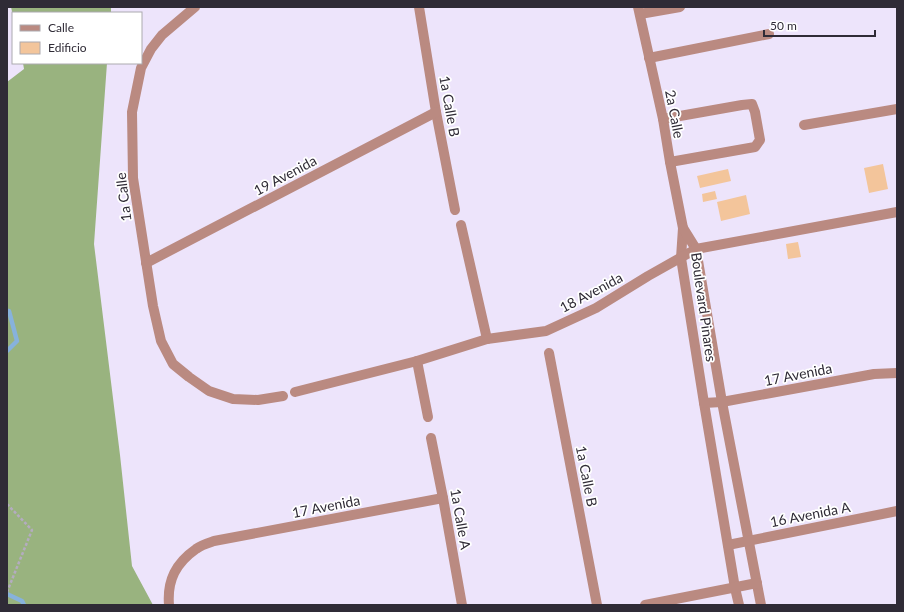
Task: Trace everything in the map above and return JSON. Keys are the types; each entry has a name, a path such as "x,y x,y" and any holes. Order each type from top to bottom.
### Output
{"street":[{"name":"1a Calle","path":"195,7 162,35 151,49 141,68 132,112 134,178 153,306 161,341 173,364 209,391 233,399 258,400 283,396"},
{"name":"1a Calle B","path":"420,7 436,112 455,210"},
{"path":"639,11 680,7"},
{"name":"2a Calle","path":"639,11 683,228"},
{"path":"649,58 769,34"},
{"path":"662,119 752,104 755,112 760,140 755,147 670,162"},
{"path":"804,126 897,109"},
{"name":"19 Avenida","path":"146,263 436,112"},
{"name":"18 Avenida","path":"295,392 417,361 487,339 546,332 596,308 696,250 897,212"},
{"path":"461,225 487,339"},
{"name":"Boulevard Pinares","path":"683,228 696,250 722,402 761,605"},
{"name":"Boulevard Pinares","path":"683,228 681,258 704,403 739,605"},
{"name":"1a Calle B","path":"550,353 597,605"},
{"path":"417,361 428,417"},
{"name":"17 Avenida","path":"704,403 722,402 874,374 897,373"},
{"name":"1a Calle A","path":"431,438 462,605"},
{"name":"17 Avenida","path":"169,605 169,585 174,572 184,559 197,548 214,541 443,498"},
{"name":"16 Avenida A","path":"728,545 897,511"},
{"path":"645,605 757,583"}],"path":[{"path":"7,504 32,530 7,592"}],"green space":[{"path":"11,7 111,7 111,12 12,12"},
{"path":"23,64 107,64 94,244 132,566 153,605 7,605 7,82 24,69"}],"building":[{"path":"883,164 888,189 869,193 864,168"},
{"path":"728,169 731,181 700,188 697,176"},
{"path":"715,191 717,199 703,202 702,194"},
{"path":"746,195 750,214 721,221 717,202"},
{"path":"798,242 801,257 788,259 786,244"}],"waterway":[{"path":"7,311 9,311 17,341 7,351"},
{"path":"7,594 22,601 24,605"}]}
